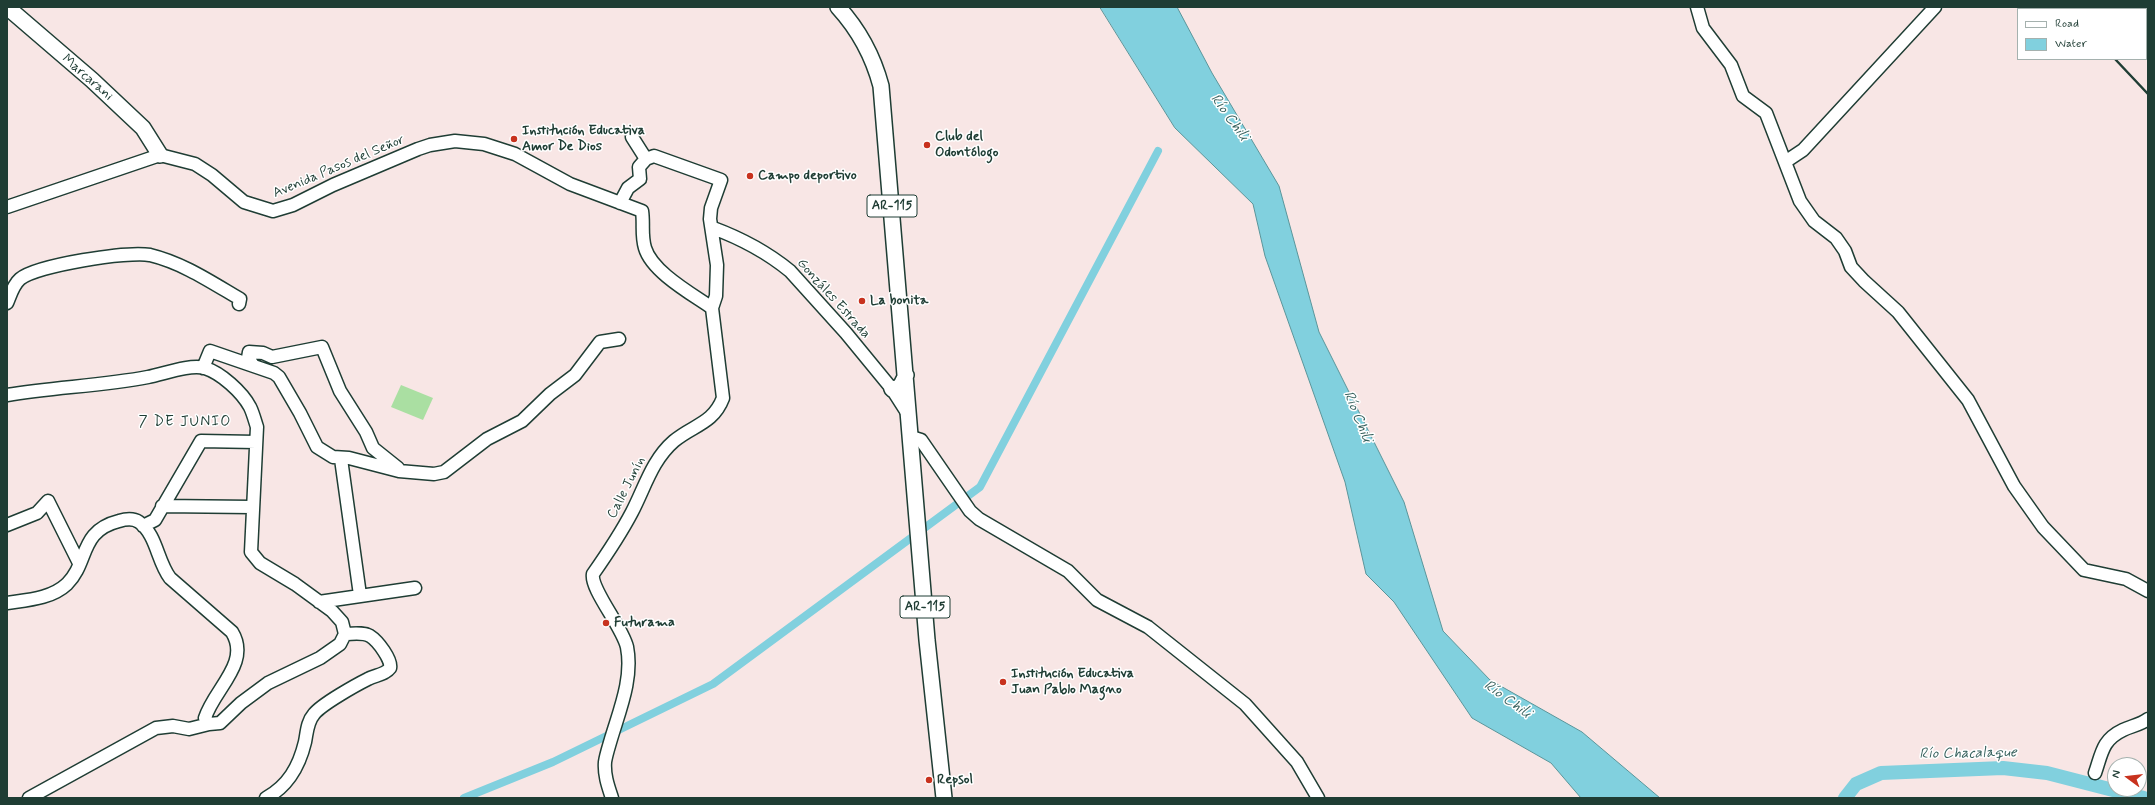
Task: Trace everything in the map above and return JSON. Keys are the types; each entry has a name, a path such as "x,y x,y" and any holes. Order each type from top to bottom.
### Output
{"main road":[{"name":"Marcarani","path":"7,7 92,80 143,128 160,155"},
{"name":"AR-115","path":"838,7 865,44 874,61 881,86 927,640 944,798"},
{"path":"892,389 900,387 906,375"}],"street":[{"path":"1697,7 1703,28 1731,65 1743,96 1766,113 1800,200 1814,222 1836,238 1851,267 1907,323 1968,400 2014,486 2043,527 2084,570 2126,579 2148,590"},
{"path":"1785,162 1803,150 1934,7"},
{"path":"620,203 628,188 640,179 639,167 646,159 632,137"},
{"name":"Avenida Pasos del Señor","path":"160,155 195,164 212,174 244,202 273,211 293,205 333,185 430,145 455,141 496,147 515,154 570,184 642,211 642,236 646,250 653,261 662,272 712,308"},
{"path":"7,207 160,155"},
{"name":"Calle Junín","path":"612,798 606,777 605,761 628,683 629,657 624,636 592,580 593,574 633,510 650,471 660,457 674,441 718,411 723,398 712,308 716,296 717,265 713,228 710,219 711,208 721,180 654,156 646,159"},
{"name":"Gonzáles Estrada","path":"713,228 732,235 782,264 790,271 820,302 892,389 909,416"},
{"path":"7,303 19,280 33,272 61,263 128,255 149,255 188,268 240,299 239,304"},
{"path":"203,368 210,351 253,365 279,377 300,413 317,447 324,453 341,459 349,458 399,471 434,474 444,472 487,439 522,421 550,394 575,375 600,342 619,339"},
{"path":"253,365 248,358 249,352 263,353 272,357 322,347 340,390 366,432 373,448 387,460 398,466 399,471"},
{"path":"7,395 47,388 87,387 149,377 172,371 203,368 214,372 241,394 250,408 257,427 251,552 260,563 295,584 332,611 342,622 345,634 340,644 320,658 268,683 241,703 220,723 209,724 189,730 173,726 156,728 29,798"},
{"path":"911,437 921,440 970,512 979,519 1068,571 1097,600 1148,627 1245,704 1297,762 1318,798"},
{"path":"143,526 155,520 201,441 256,442"},
{"path":"341,459 360,595"},
{"path":"7,525 37,513 48,501 79,563"},
{"path":"162,506 252,507"},
{"path":"7,603 37,599 56,592 68,584 86,546 97,532 112,522 132,519 143,526 153,541 162,567 170,578 232,632 237,641 238,655 234,667 208,708 205,718 209,724"},
{"path":"320,602 415,588"},
{"path":"266,798 280,790 290,778 302,753 310,720 317,711 367,679 387,672 390,668 389,660 370,636 362,634 345,634"},
{"path":"2095,773 2106,741 2123,730 2143,723 2148,719"}],"green space":[{"path":"401,385 433,398 423,420 391,407"}],"water":[{"name":"Río Chili","path":"1100,7 1177,7 1212,73 1279,186 1319,332 1404,502 1443,631 1490,680 1582,732 1660,798 1581,798 1551,763 1472,718 1394,602 1366,574 1345,482 1265,256 1253,204 1175,128"}],"waterway":[{"path":"464,798 553,762 713,684 980,487 1158,151"},
{"name":"Río Chacalaque","path":"1845,798 1856,784 1881,773 2003,768 2047,773 2144,798"}],"railway":[{"path":"2116,60 2148,94"}],"place":[{"name":"Institución Educativa Amor De Dios","path":"514,139"},
{"name":"Club del Odontólogo","path":"927,145"},
{"name":"Campo deportivo","path":"750,176"},
{"name":"La bonita","path":"862,301"},
{"name":"Futurama","path":"606,623"},
{"name":"Institución Educativa Juan Pablo Magno","path":"1003,682"},
{"name":"Repsol","path":"929,780"}],"district":[{"name":"7 DE JUNIO","path":"185,423"}]}
